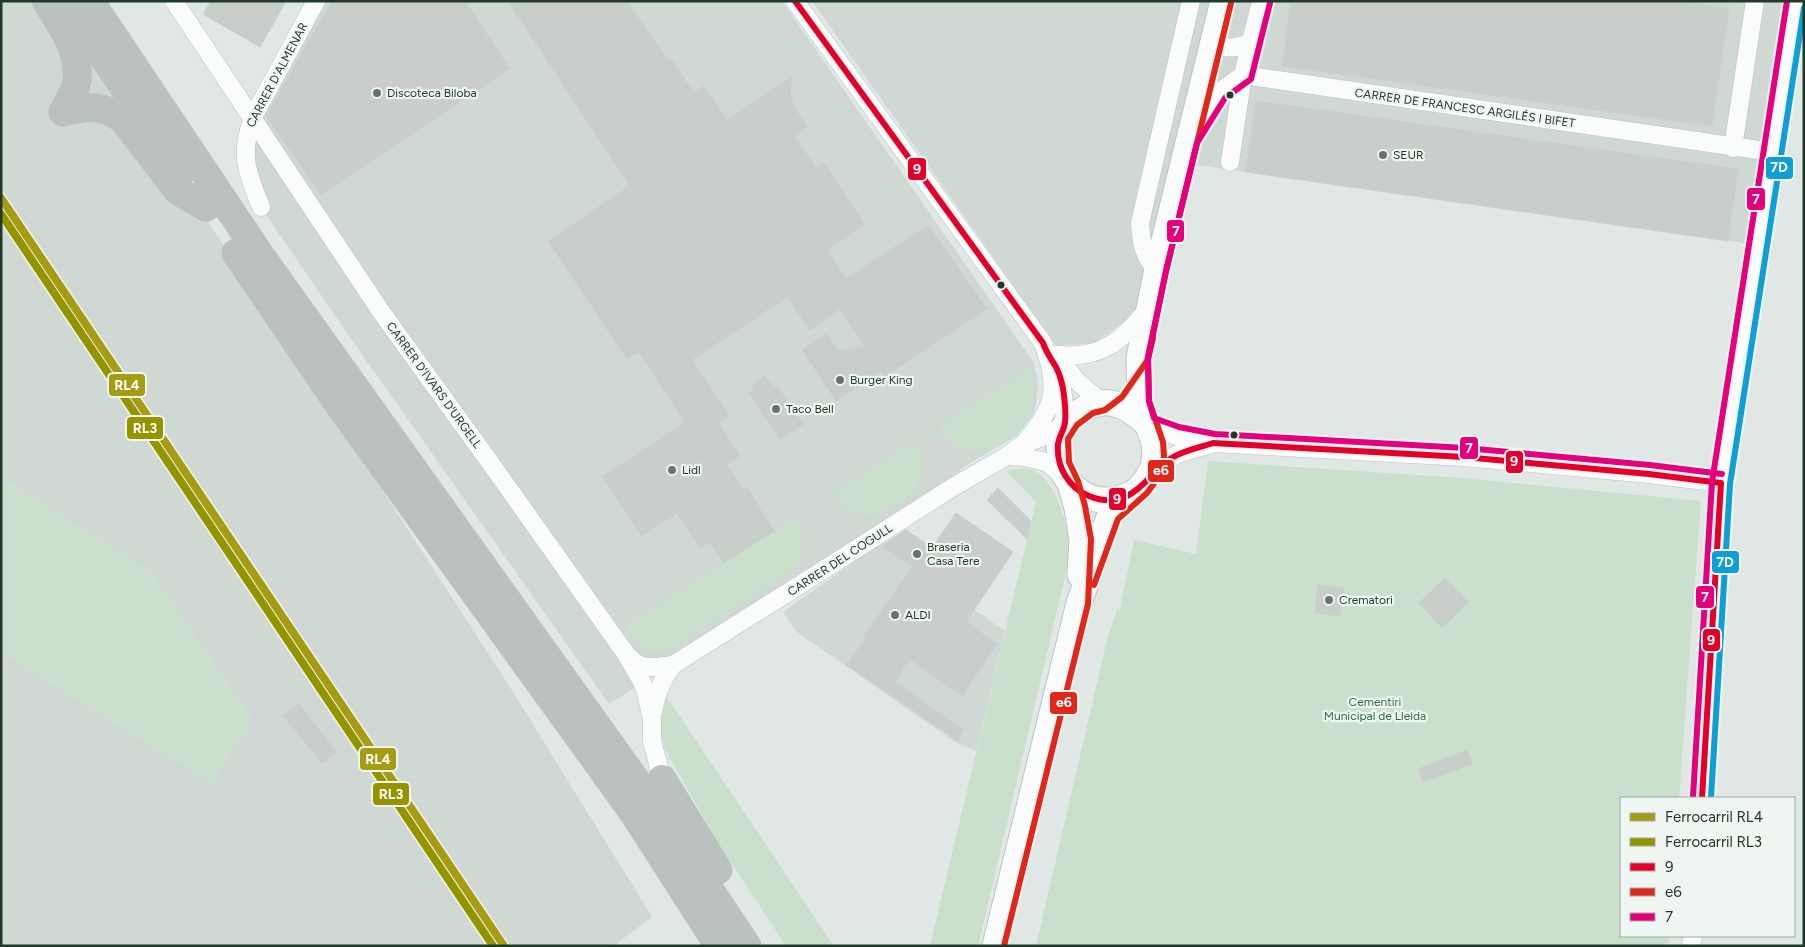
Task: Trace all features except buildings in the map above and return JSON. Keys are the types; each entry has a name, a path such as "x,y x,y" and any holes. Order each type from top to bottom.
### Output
{"highway":[{"path":"46,1 69,37 77,69 77,81 63,112 91,107 101,108 123,119 178,191 206,207"},
{"path":"66,1 342,409 633,812 720,946"},
{"path":"90,1 260,255 648,796 747,946"},
{"path":"662,779 765,946"}],"street":[{"name":"CARRER D'IVARS D'URGELL","path":"174,1 382,313 626,654 646,692 652,720 652,741 662,779"},
{"name":"CARRER D'ALMENAR","path":"260,207 246,168 244,151 247,134 253,117 316,1"},
{"path":"795,1 1049,351 1100,402"},
{"path":"1157,269 1152,265 1147,256 1142,241 1140,222 1191,1"},
{"path":"1007,456 1024,456 1046,462 1081,493 1093,498 1107,500 1120,498 1139,487 1152,469 1155,456 1153,438 1140,403 1139,358 1157,269 1223,1"},
{"path":"1230,162 1244,75 1261,1"},
{"path":"1733,148 1755,1"},
{"path":"1702,797 1721,483 1796,1"},
{"path":"1213,44 1223,48 1236,48 1252,42"},
{"path":"1189,140 1219,92 1244,75"},
{"name":"CARRER DE FRANCESC ARGILÉS I BIFET","path":"1244,75 1733,148 1772,152"},
{"path":"1049,351 1080,355 1114,344 1129,332 1150,307"},
{"path":"1049,351 1062,384 1065,404 1064,426"},
{"path":"1023,444 1037,429 1049,408 1053,390 1049,351"},
{"path":"1100,402 1116,391 1139,358"},
{"path":"1079,603 1082,540 1077,508 1060,464 1059,437 1064,426 1071,418 1089,405 1100,402 1120,405 1134,413 1147,424 1162,431 1213,443 1464,457 1648,474 1721,483"},
{"name":"CARRER DEL COGULL","path":"673,664 953,487 1007,456 1023,444 1064,426"},
{"path":"995,946 1079,603 1110,514 1169,459 1180,453 1213,443"},
{"path":"626,654 636,664 643,667 673,664"},
{"path":"652,720 658,688 673,664"}],"shaded area":[{"path":"1,1 65,1 506,681 652,917 613,946 1,946 1,652 211,782 252,719 149,571 1,478"},
{"path":"314,1 782,1 1034,363 1038,385 1033,415 1017,435 967,465 853,552 609,704 347,333 261,207 251,183 253,117"},
{"path":"812,1 1795,1 1757,246 1728,240 1184,163 1137,313 1094,343 1056,346"},
{"path":"879,544 1005,631 976,751 955,742 797,632 783,612","holes":["904,579 997,644 962,695 909,659 905,665 864,636"]}],"green space":[{"path":"1029,369 1034,392 1030,414 1019,432 1001,445 991,449 970,451 953,444 939,427"},
{"path":"914,442 920,456 922,468 918,484 907,497 877,514 866,515 848,507 835,493"},
{"name":"Cementiri Municipal de Lleida","path":"1208,461 1462,478 1701,501 1679,797 1620,797 1620,937 1669,937 1669,942 1666,946 1036,946 1107,640 1117,609 1120,609 1134,540 1196,554"},
{"path":"1021,468 1033,470 1043,477 1060,505 1069,546 1066,573 978,946 930,946 1036,502 1006,471"},
{"path":"1,478 149,571 252,719 211,782 1,652"},
{"path":"795,519 801,532 803,544 801,557 793,569 668,650 653,652 647,650 638,643 625,626"},
{"path":"666,696 834,946 785,946 717,841 665,749 661,722"}],"rail line":[{"name":"RL4","path":"1,198 504,946"},
{"name":"RL3","path":"1,214 493,946"}],"transit line":[{"name":"9","path":"795,1 1043,343 1057,370 1064,392 1065,419 1058,444 1059,461 1065,476 1075,488 1082,492 1103,500 1122,498 1133,493 1164,463 1175,456 1213,443 1464,457 1649,474 1721,483"},
{"name":"7","path":"1693,797 1712,482 1787,1"},
{"name":"e6","path":"1004,946 1088,604 1091,539 1078,481 1069,462 1068,439 1077,425 1093,413 1105,410 1122,397 1147,361 1166,271 1231,3"},
{"name":"7","path":"1270,3 1251,79 1225,98 1197,143 1166,271 1148,359 1149,401 1154,418 1179,427 1215,434 1465,448 1650,465 1722,474"},
{"name":"7D","path":"1711,797 1730,484 1804,8"},
{"name":"e6","path":"1094,585 1118,519 1147,493 1161,471 1164,456 1163,442 1149,401 1148,359 1153,338"},
{"name":"9","path":"1702,797 1721,483"}],"place":[{"name":"Discoteca Biloba","path":"377,93"},
{"name":"SEUR","path":"1383,155"},
{"name":"Burger King","path":"840,380"},
{"name":"Taco Bell","path":"776,409"},
{"name":"Lidl","path":"672,470"},
{"name":"Braseria Casa Tere","path":"917,554"},
{"name":"Crematori","path":"1329,600"},
{"name":"ALDI","path":"895,615"}]}
